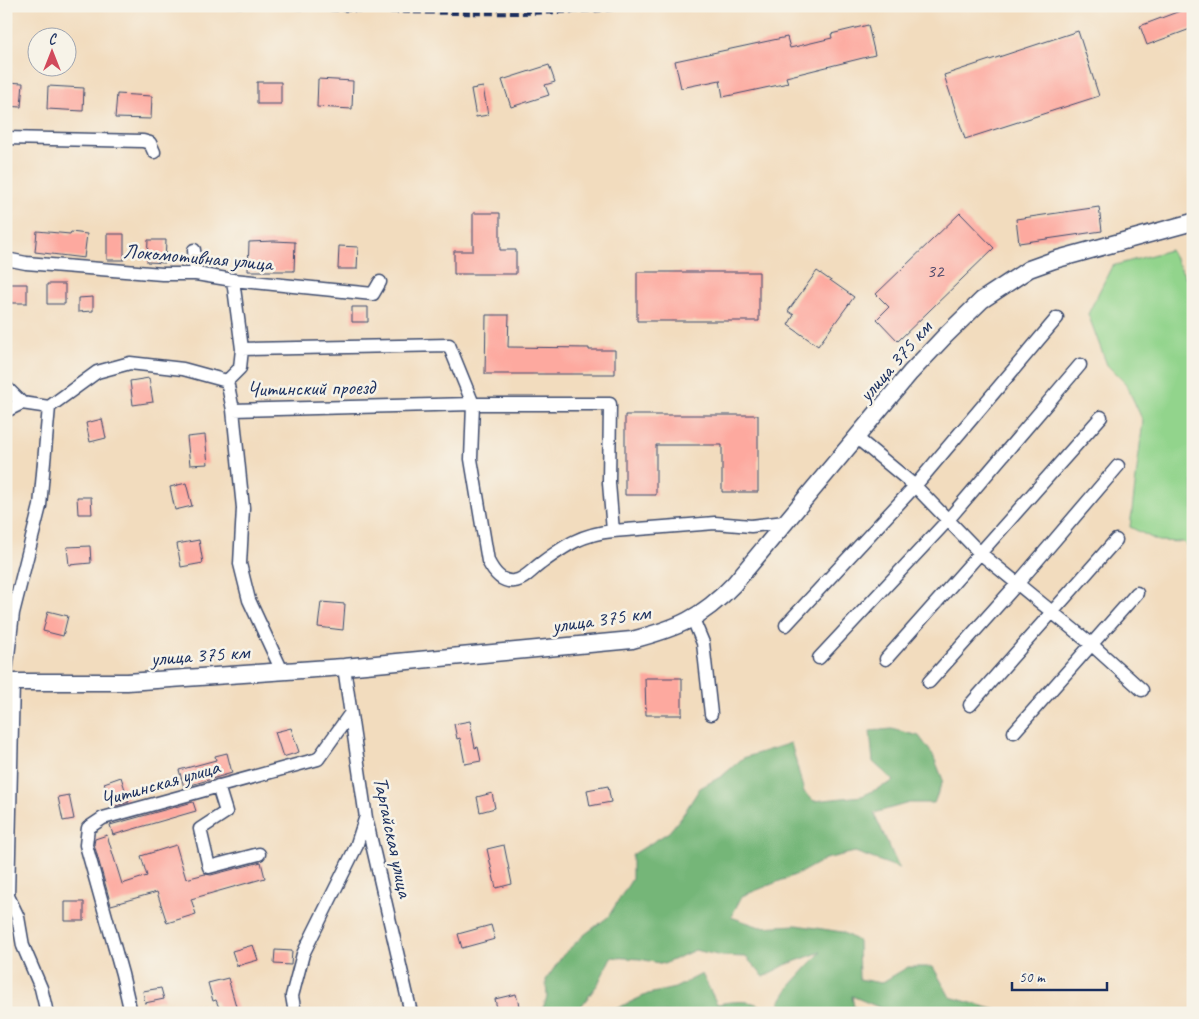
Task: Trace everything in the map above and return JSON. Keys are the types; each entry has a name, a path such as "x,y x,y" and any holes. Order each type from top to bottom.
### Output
{"main road":[{"name":"улица 375 км","path":"9,679 127,682 344,667 632,640 666,631 693,619 720,599 910,373 982,300 1029,269 1054,260 1193,222"}],"street":[{"path":"6,138 144,141 150,143 154,152"},
{"path":"194,250 196,274"},
{"name":"Локомотивная улица","path":"6,259 162,274 196,274 233,280 373,294 380,282"},
{"path":"227,381 240,368 242,349 233,280"},
{"path":"786,625 915,486 1057,318"},
{"path":"242,349 448,345 473,404 471,459 488,562 495,573 503,579 512,582 521,579 562,549 584,536 613,531 715,523 751,526 785,522"},
{"name":"Читинский проезд","path":"49,406 97,372 130,363 183,369 227,381 234,410 473,404 610,404 609,483 613,531"},
{"path":"819,658 947,521 1080,365"},
{"path":"6,387 22,403"},
{"path":"6,411 22,403 49,406 40,506 13,613 9,679 7,899 18,917 23,946 41,988 47,1013"},
{"path":"234,410 243,508 240,564 249,600 282,671"},
{"path":"886,659 1101,417"},
{"path":"857,438 915,486 980,553 1018,583 1052,614 1091,644 1142,690"},
{"path":"929,682 1018,583 1118,466"},
{"path":"970,705 1116,540"},
{"path":"1014,732 1137,593"},
{"path":"693,619 703,643 711,714"},
{"name":"Таргайская улица","path":"344,667 366,818 411,1013"},
{"name":"Читинская улица","path":"131,1013 86,845 88,828 103,818 318,759 350,714"},
{"path":"218,786 226,812 200,829 209,867 259,854"},
{"path":"295,1013 292,996 303,954 356,847 366,818"}],"green space":[{"path":"1170,250 1193,290 1193,552 1183,542 1158,541 1130,527 1143,421 1126,384 1107,365 1088,314 1112,266"},
{"path":"892,729 919,736 933,755 943,780 934,803 909,803 874,813 899,868 855,852 825,859 800,873 742,896 731,917 760,927 796,925 842,932 858,941 859,979 881,983 908,967 933,967 950,997 1007,1013 880,1013 883,1009 852,996 855,1013 782,1013 780,1002 790,986 821,952 785,965 764,977 746,957 722,956 695,950 664,964 640,959 611,957 598,984 576,1013 541,1013 547,997 546,980 563,955 584,935 608,917 632,879 632,855 669,832 700,788 722,776 743,758 791,743 804,792 814,801 862,796 894,781 873,762 870,731"},
{"path":"702,974 717,1004 746,1002 758,1005 772,1013 607,1013 648,994 675,988"}],"building":[{"path":"1193,6 1193,28 1147,45 1140,26"},
{"path":"868,25 875,55 786,77 788,83 723,97 720,80 681,88 675,61 787,37 790,48 832,38 831,34"},
{"path":"1078,31 1099,96 965,139 944,75"},
{"path":"549,65 555,82 545,85 549,95 511,107 502,80"},
{"path":"318,79 353,81 352,109 317,107"},
{"path":"6,82 23,83 21,107 6,106"},
{"path":"257,82 281,82 281,104 257,104"},
{"path":"48,86 84,88 83,111 47,109"},
{"path":"483,87 488,115 476,117 471,89"},
{"path":"117,94 152,96 151,119 115,118"},
{"path":"1099,207 1102,231 1019,243 1016,219"},
{"path":"473,213 500,213 500,250 516,250 516,274 454,274 454,251 473,251"},
{"path":"960,213 994,248 898,341 877,319 889,307 876,294"},
{"path":"37,231 87,234 84,258 35,252"},
{"path":"107,234 124,234 124,260 107,260"},
{"path":"148,240 166,240 165,263 147,262"},
{"path":"249,242 295,242 294,271 248,271"},
{"path":"339,246 358,247 357,269 338,269"},
{"path":"817,271 854,297 818,346 788,325 794,315 788,311"},
{"path":"637,272 759,272 759,321 637,321"},
{"path":"10,284 27,284 27,303 11,303"},
{"path":"47,284 65,284 65,304 47,304"},
{"path":"93,297 93,311 78,312 78,298"},
{"path":"352,307 368,307 368,322 352,322"},
{"path":"486,315 509,315 508,347 615,350 615,374 485,374"},
{"path":"149,378 153,402 133,405 130,381"},
{"path":"625,415 758,415 758,492 722,492 722,445 656,445 656,495 625,495"},
{"path":"102,419 106,438 90,442 86,423"},
{"path":"205,435 208,464 190,465 187,437"},
{"path":"186,483 192,506 175,510 170,487"},
{"path":"77,497 91,497 92,514 78,514"},
{"path":"199,540 203,563 181,567 177,544"},
{"path":"90,546 91,563 69,565 67,547"},
{"path":"321,602 345,604 343,630 318,627"},
{"path":"48,611 68,616 63,636 43,631"},
{"path":"645,678 682,678 682,715 646,715"},
{"path":"470,721 475,748 478,747 481,761 465,764 460,738 457,739 454,724"},
{"path":"291,728 299,752 283,757 275,732"},
{"path":"227,753 232,773 184,787 179,770 216,760 215,756"},
{"path":"121,777 129,802 112,807 104,783"},
{"path":"608,786 611,802 590,806 587,790"},
{"path":"492,793 495,808 480,812 477,797"},
{"path":"69,795 74,819 63,821 58,797"},
{"path":"193,802 196,811 113,835 110,825"},
{"path":"107,835 122,884 147,876 141,856 176,845 186,879 205,874 211,875 261,862 265,878 191,899 196,914 167,923 157,892 111,905 94,844 95,839"},
{"path":"504,845 512,884 496,888 487,849"},
{"path":"65,902 84,902 84,921 65,921"},
{"path":"491,925 495,939 462,948 458,934"},
{"path":"253,945 258,960 237,966 232,951"},
{"path":"275,950 292,951 291,965 274,964"},
{"path":"228,978 238,1013 221,1013 216,1000 213,1001 208,983"},
{"path":"161,988 164,999 145,1003 143,991"},
{"path":"516,994 520,1010 511,1013 498,1013 495,999"}],"railway":[{"path":"234,6 442,13 545,12 649,6"}]}
